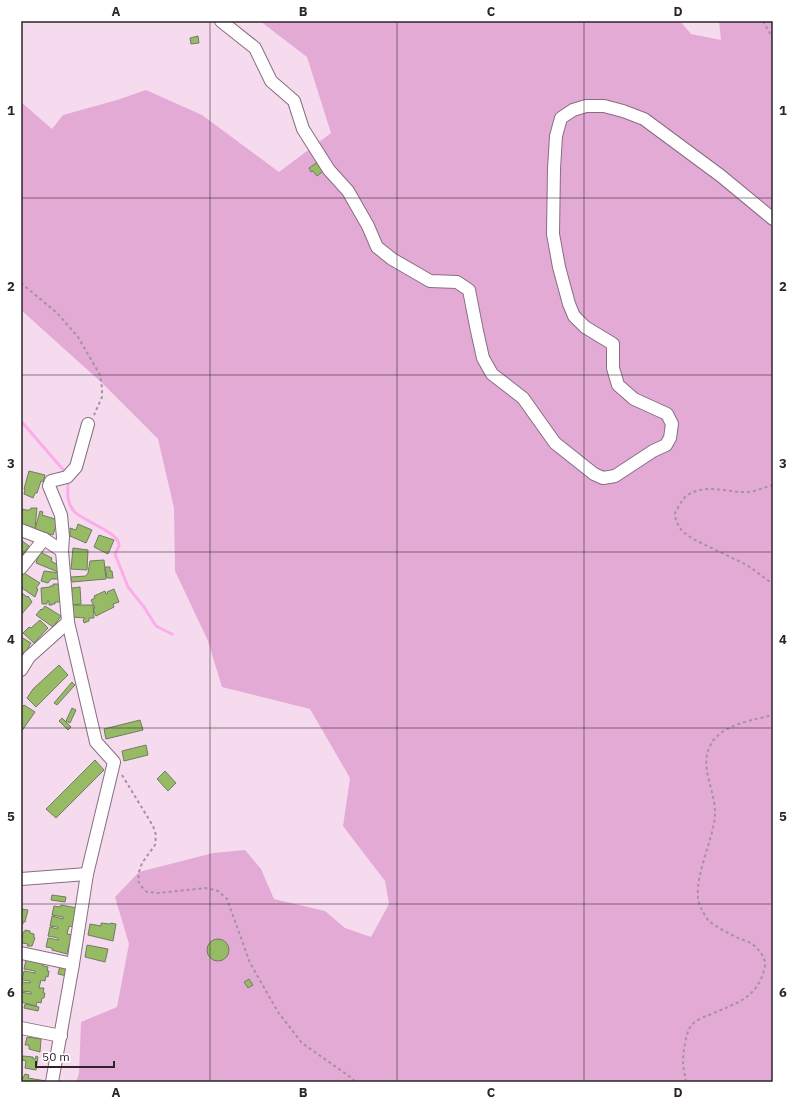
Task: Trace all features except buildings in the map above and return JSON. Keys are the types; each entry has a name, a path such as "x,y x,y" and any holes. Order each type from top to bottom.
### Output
{"street":[{"path":"221,21 255,48 270,81 294,101 303,129 329,170 348,191 368,226 377,247 392,259 430,281 457,282 469,290 476,331 483,358 492,374 523,398 555,443 594,474 603,478 615,476 653,451 666,445 670,438 672,424 667,414 634,399 618,385 613,368 613,344 585,327 574,316 569,304 559,268 553,234 556,136 561,118 573,110 586,106 604,106 644,119 721,176 773,219"},
{"path":"52,1082 61,1036 87,874 114,762 96,742 68,622 62,551 63,537 61,515 49,486 51,481 67,477 76,467 88,424"},
{"path":"21,530 44,539 62,551"},
{"path":"21,568 44,539"},
{"path":"21,670 29,657 68,622"},
{"path":"21,879 87,874"},
{"path":"21,953 73,964"},
{"path":"21,1028 61,1036"}],"path":[{"path":"763,21 773,39"},
{"path":"21,283 57,313 78,337 100,375 102,397 98,408 88,424"},
{"path":"773,485 751,492 731,492 707,488 701,489 684,498 675,513 676,521 682,531 693,539 747,565 773,584"},
{"path":"686,1082 683,1061 688,1030 692,1024 706,1016 742,1001 750,995 760,983 765,964 764,957 752,944 738,938 709,920 701,909 698,900 699,880 712,834 715,814 714,796 708,774 706,758 710,745 720,732 773,715"},
{"path":"114,762 153,826 156,834 155,845 142,863 139,872 138,881 142,887 147,892 158,893 206,888 218,891 227,899 250,963 278,1012 302,1043 356,1082"}],"shaded area":[{"path":"260,21 680,21 691,34 721,40 719,21 773,21 773,1082 76,1082 79,1074 81,1022 117,1007 129,944 115,897 139,872 213,853 245,850 261,869 274,899 325,911 345,928 371,937 389,904 385,881 343,826 350,778 310,709 222,687 208,641 175,571 174,508 158,439 101,382 21,310 21,102 52,129 63,115 117,100 146,90 202,115 279,172 331,133 307,57"}],"waterway":[{"path":"21,421 66,473"},
{"path":"68,480 68,499 73,510 83,518 107,531 118,541 119,546 115,554 128,587 144,607 156,626 172,634"}]}
